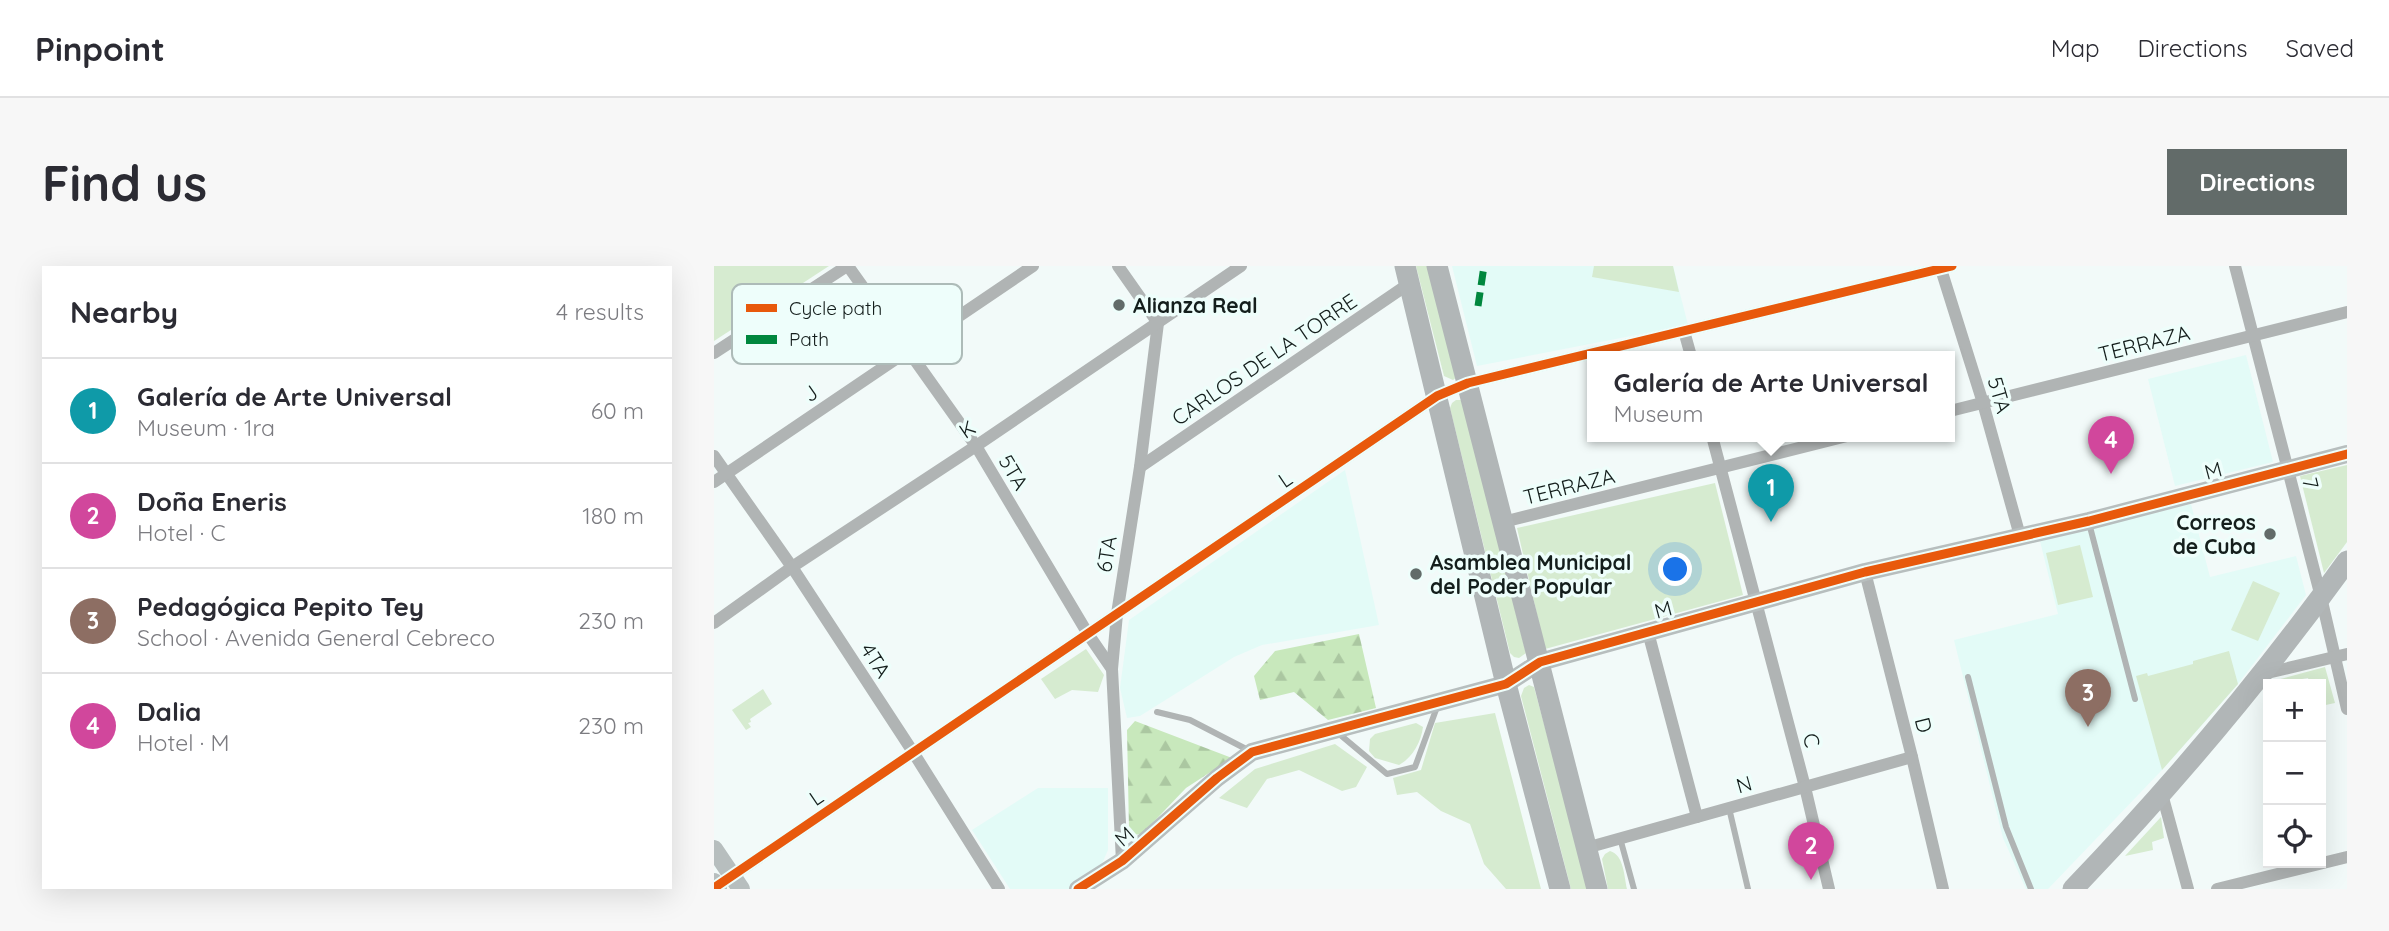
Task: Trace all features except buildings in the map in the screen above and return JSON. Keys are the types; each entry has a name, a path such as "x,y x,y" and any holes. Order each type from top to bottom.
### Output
{"main road":[{"path":"1437,266 1597,889"},
{"path":"1408,274 1506,684 1560,889"},
{"path":"2073,889 2162,794 2263,674 2347,561"}],"street":[{"name":"5TA","path":"848,266 861,284"},
{"path":"820,284 848,266"},
{"name":"J","path":"962,313 1033,266"},
{"path":"1118,266 1158,323"},
{"name":"K","path":"714,623 792,567 1241,266"},
{"name":"7","path":"2235,266 2321,597 2341,655 2347,709"},
{"name":"5TA","path":"1944,267 2020,536"},
{"name":"L","path":"1601,351 1944,267"},
{"name":"CARLOS DE LA TORRE","path":"1140,467 1408,274"},
{"name":"TERRAZA","path":"1955,410 2347,312"},
{"name":"6TA","path":"1122,861 1112,669 1117,614 1140,467 1158,323"},
{"path":"1684,331 1690,351"},
{"path":"714,353 732,341"},
{"name":"L","path":"723,885 1437,396 1468,383 1587,354"},
{"name":"J","path":"714,482 886,364"},
{"name":"5TA","path":"919,364 976,446 1087,634 1112,669"},
{"name":"C","path":"1714,442 1805,787 1829,889"},
{"name":"TERRAZA","path":"1503,522 1823,442"},
{"name":"M","path":"1078,889 1122,861 1217,778 1252,752 1506,684 1540,662 1865,572 2089,521 2347,454"},
{"name":"4TA","path":"714,456 792,567 914,752 999,889"},
{"name":"D","path":"1865,572 1943,889"},
{"path":"1648,632 1697,817"},
{"path":"2263,674 2341,655"},
{"name":"N","path":"1586,848 1912,757"},
{"path":"2162,794 2188,889"},
{"path":"714,849 723,885"},
{"path":"2217,889 2347,857"}],"lane":[{"path":"2089,521 2135,698"},
{"path":"1968,677 2006,827 2031,889"},
{"path":"1333,730 1387,774 1415,767 1439,702"},
{"path":"1157,712 1190,720 1252,752"},
{"path":"1729,808 1748,889"},
{"path":"1620,838 1634,889"}],"shaded area":[{"path":"1452,266 1673,266 1688,325 1477,366"},
{"path":"2246,355 2273,462 2175,486 2148,379"},
{"path":"1345,470 1379,625 1262,645 1234,657 1140,716 1127,718 1120,688 1129,620"},
{"path":"2191,504 2210,577 2296,556 2306,595 2238,684 2162,770 2048,889 2026,889 2003,838 1954,640 2058,614 2040,541"},
{"path":"1038,788 1108,788 1108,850 1101,866 1069,889 1010,889 972,830"}],"green space":[{"path":"714,266 829,266 801,284 732,284 732,329 714,341"},
{"path":"1416,266 1431,266 1457,377 1453,380 1444,376"},
{"path":"1594,266 1673,266 1679,292 1592,277"},
{"path":"1456,400 1462,400 1526,653 1519,658 1510,653 1450,408"},
{"path":"2347,465 2347,542 2324,573 2300,476"},
{"path":"1715,483 1743,595 1545,649 1517,528"},
{"path":"2080,545 2093,597 2058,605 2046,553"},
{"path":"2253,581 2280,593 2258,641 2231,630"},
{"path":"1359,634 1376,708 1328,720 1294,692 1260,700 1254,676 1275,651"},
{"path":"1086,649 1104,675 1098,692 1072,690 1055,699 1041,679"},
{"path":"2229,651 2238,684 2162,770 2136,676 2147,673 2148,676 2193,664 2193,661"},
{"path":"2325,667 2335,703 2326,705 2326,679 2280,679"},
{"path":"1529,685 1534,687 1589,889 1571,889 1521,696 1524,688"},
{"path":"763,689 772,704 750,719 751,722 748,723 751,727 746,730 732,710"},
{"path":"1495,713 1541,889 1506,889 1484,864 1470,824 1441,811 1417,792 1397,795 1393,778 1421,770 1435,723"},
{"path":"1135,721 1232,758 1186,788 1142,834 1133,835 1129,829 1127,730"},
{"path":"1416,723 1423,727 1418,744 1399,765 1375,758 1369,751 1370,739 1375,734"},
{"path":"1335,744 1367,767 1356,787 1342,791 1299,770 1267,779 1247,808 1219,798 1255,769"},
{"path":"2161,817 2164,838 2152,842 2153,850 2125,856"},
{"path":"1610,851 1621,861 1627,889 1608,889 1602,859"}],"marked path":[{"path":"1478,306 1484,266"}],"cycle path":[{"path":"1600,351 1952,266"},
{"path":"714,888 1437,396 1468,383 1587,354"},
{"path":"1078,889 1122,861 1217,778 1252,752 1506,684 1540,662 1865,572 2089,521 2347,454"}],"place":[{"name":"Alianza Real","path":"1119,305"},
{"name":"Dalia","path":"2111,474"},
{"name":"Galería de Arte Universal","path":"1771,522"},
{"name":"Correos de Cuba","path":"2270,534"},
{"name":"Asamblea Municipal del Poder Popular","path":"1416,574"},
{"name":"Pedagógica Pepito Tey","path":"2088,727"},
{"name":"Doña Eneris","path":"1811,880"}]}
